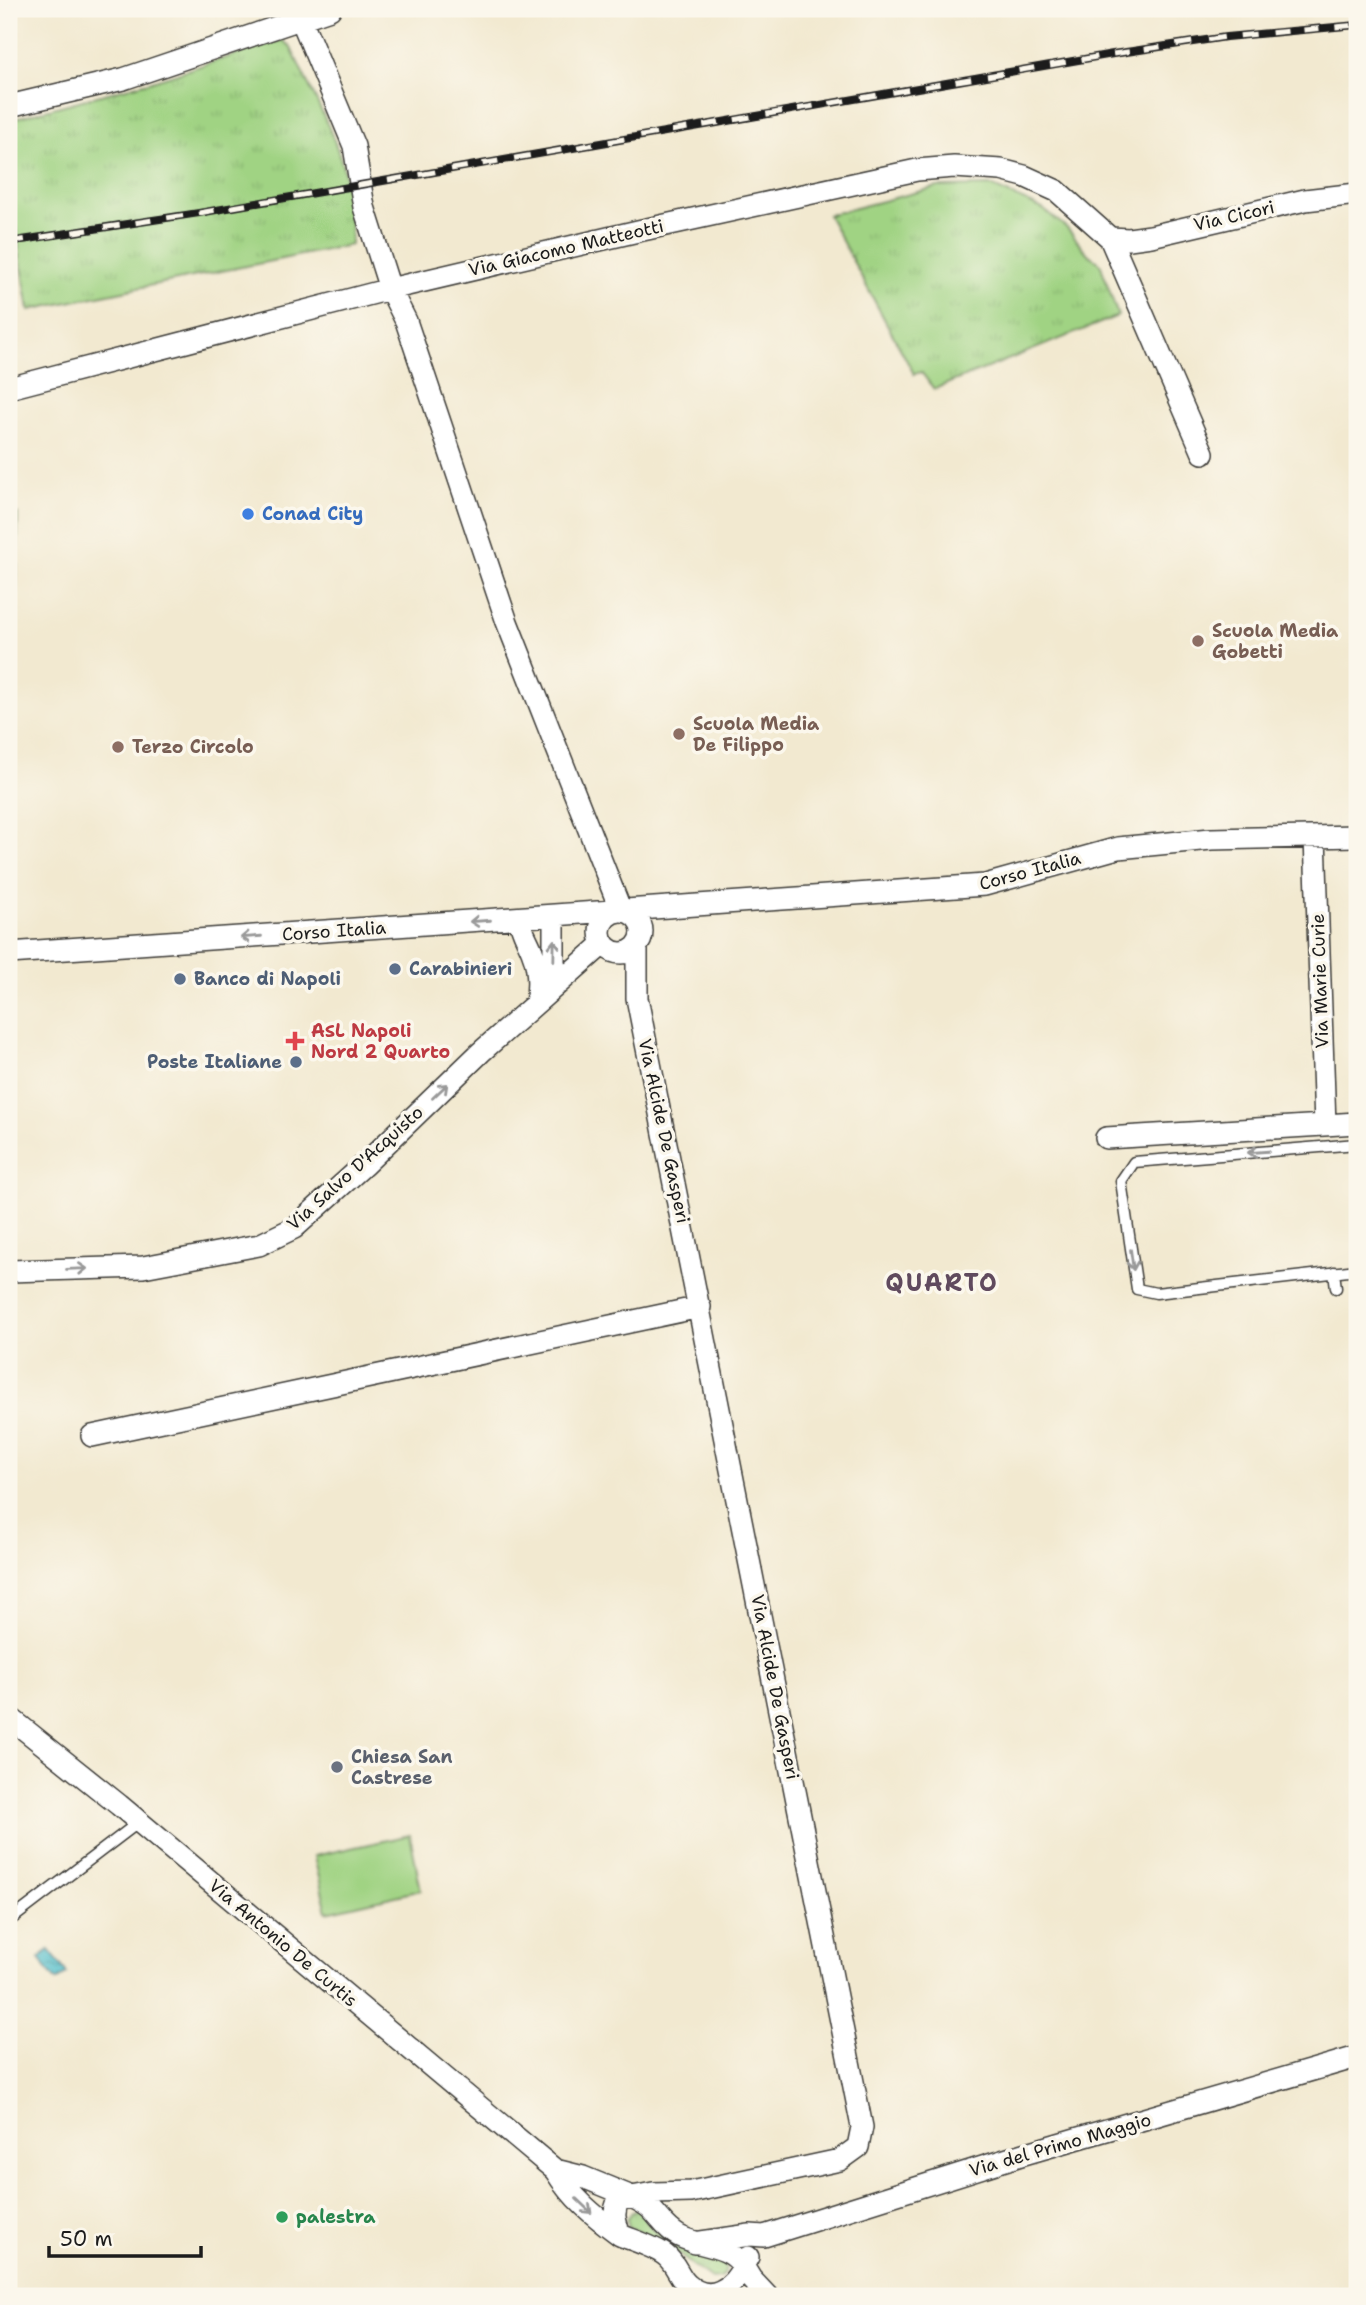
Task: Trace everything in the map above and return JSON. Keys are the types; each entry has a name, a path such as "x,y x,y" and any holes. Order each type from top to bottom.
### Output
{"street":[{"path":"9,107 123,79 285,17 330,9"},
{"path":"285,17 354,146 364,207 390,289 407,321 507,622 621,911"},
{"name":"Via Giacomo Matteotti","path":"9,388 390,289 917,170 954,167 1001,170 1046,186 1057,191 1110,239"},
{"name":"Via Cicori","path":"1110,239 1151,236 1305,200 1357,194"},
{"path":"1110,239 1203,453"},
{"name":"Corso Italia","path":"9,953 985,885 1118,848 1212,839 1357,836"},
{"name":"Via Marie Curie","path":"1315,837 1326,1136"},
{"path":"640,938 635,916 621,911 614,912 602,922 600,937 607,948 620,954 629,952 640,938 649,916 660,908"},
{"path":"554,916 554,962 559,983"},
{"path":"520,919 521,929 533,953 539,986 536,1003"},
{"name":"Via Alcide De Gasperi","path":"632,2197 653,2193 691,2192 840,2160 858,2147 862,2127 637,998 640,938"},
{"name":"Via Alcide De Gasperi","path":"607,948 637,998"},
{"name":"Via Salvo D'Acquisto","path":"9,1271 143,1267 259,1245 295,1228 365,1165 481,1052 559,983 607,948"},
{"path":"1106,1138 1326,1136 1357,1123"},
{"path":"92,1436 700,1307"},
{"name":"Via Antonio De Curtis","path":"9,1717 139,1822 555,2170 568,2191 595,2217 621,2235 665,2255 679,2270 680,2290 709,2295 730,2293 743,2266 764,2236"},
{"name":"Via del Primo Maggio","path":"685,2239 764,2236 1024,2154 1357,2057"},
{"name":"Via Antonio De Curtis","path":"555,2170 583,2177 632,2197 650,2208 662,2224 685,2239"},
{"path":"691,2192 671,2209 672,2222 685,2239 737,2256 751,2280 767,2296"},
{"path":"621,2235 614,2219 615,2208 619,2199 632,2197"}],"lane":[{"path":"1357,1144 1326,1136 1133,1162 1121,1181 1137,1289 1156,1293 1357,1269"},
{"path":"1334,1272 1336,1288"},
{"path":"9,1921 139,1822"}],"green space":[{"path":"283,40 291,48 342,162 348,196 351,245 29,310 12,205 9,205 9,120 152,81"},
{"path":"991,186 1043,209 1067,228 1088,254 1100,263 1118,316 934,389 921,372 914,374 828,215 937,187"},
{"path":"9,514 18,514 16,592 9,592"},
{"path":"410,1835 421,1890 327,1912 314,1856"},
{"path":"639,2210 645,2215 648,2224 668,2242 685,2250 709,2254 725,2262 723,2276 711,2279 664,2243 629,2227 627,2219 632,2212"}],"water":[{"path":"49,1950 67,1973 56,1981 39,1958"}],"railway":[{"path":"9,242 199,213 1113,54 1226,37 1357,25"}],"place":[{"name":"Conad City","path":"248,514"},
{"name":"Scuola Media Gobetti","path":"1198,641"},
{"name":"Scuola Media De Filippo","path":"679,734"},
{"name":"Terzo Circolo","path":"118,747"},
{"name":"Carabinieri","path":"395,969"},
{"name":"Banco di Napoli","path":"180,979"},
{"name":"ASL Napoli Nord 2 Quarto","path":"295,1041"},
{"name":"Poste Italiane","path":"296,1062"},
{"name":"Chiesa San Castrese","path":"337,1767"},
{"name":"palestra","path":"282,2217"}],"district":[{"name":"QUARTO","path":"942,1283"}]}
